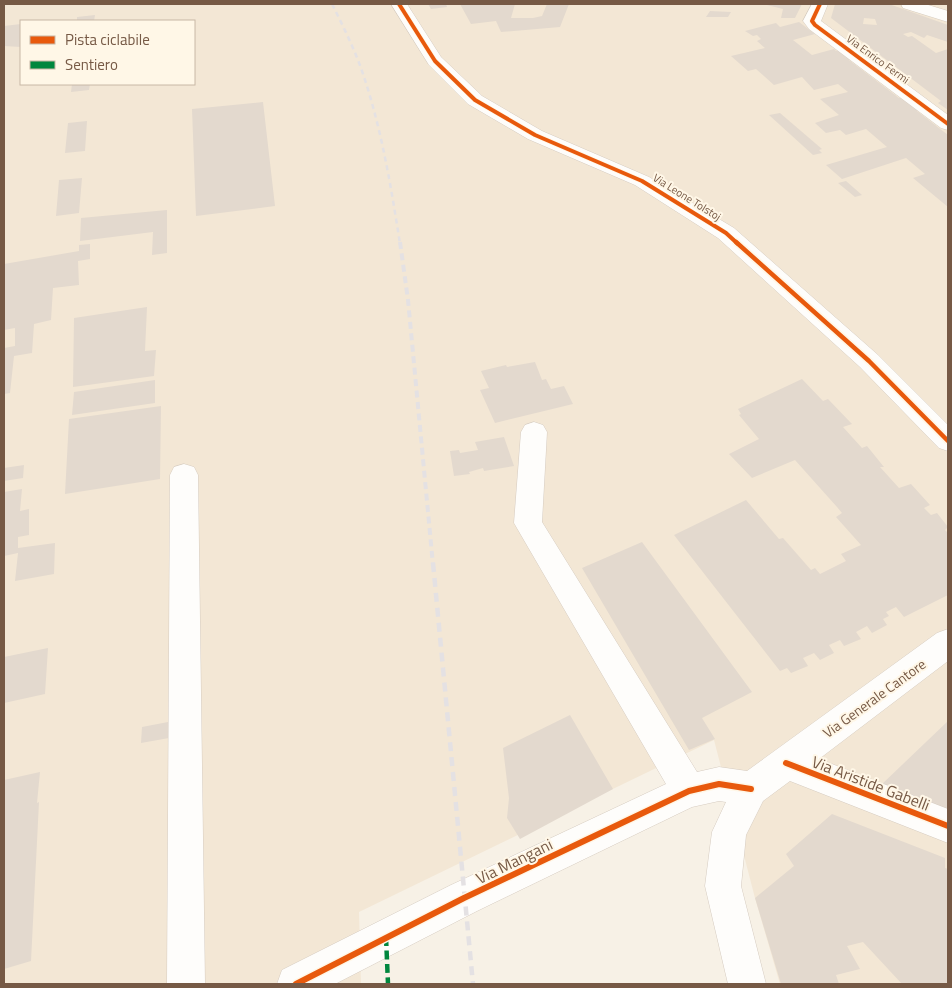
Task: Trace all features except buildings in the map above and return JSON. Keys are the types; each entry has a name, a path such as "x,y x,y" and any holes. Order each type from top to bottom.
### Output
{"street":[{"name":"Via Leone Tolstoj","path":"399,4 412,28 435,61 475,100 535,134 642,181 726,232 869,360 948,441"},
{"name":"Via Enrico Fermi","path":"820,4 812,20 815,26 948,124"},
{"path":"910,4 948,17"},
{"path":"534,432 528,523 689,791"},
{"path":"184,475 186,984"},
{"name":"Via Generale Cantore","path":"751,789 948,643"},
{"name":"Via Aristide Gabelli","path":"786,763 948,826"},
{"name":"Via Mangani","path":"296,984 447,907 689,791 719,784 751,789"},
{"path":"747,984 723,886 729,832 751,789"}],"shaded area":[{"path":"4,4 948,4 948,984 780,984 755,898 714,740 359,912 361,984 4,984"}],"railway":[{"path":"332,4 362,71 375,113 385,156 400,244"},
{"path":"400,242 408,300 433,565"},
{"path":"433,563 473,984"}],"marked path":[{"path":"386,937 388,984"}],"cycle path":[{"path":"399,4 435,61 475,100 535,135 642,181 726,233 869,361 948,441"},
{"path":"820,4 812,21 815,25 948,124"},
{"path":"786,763 948,826"},
{"path":"296,984 464,898 689,791 719,784 751,789"}]}
